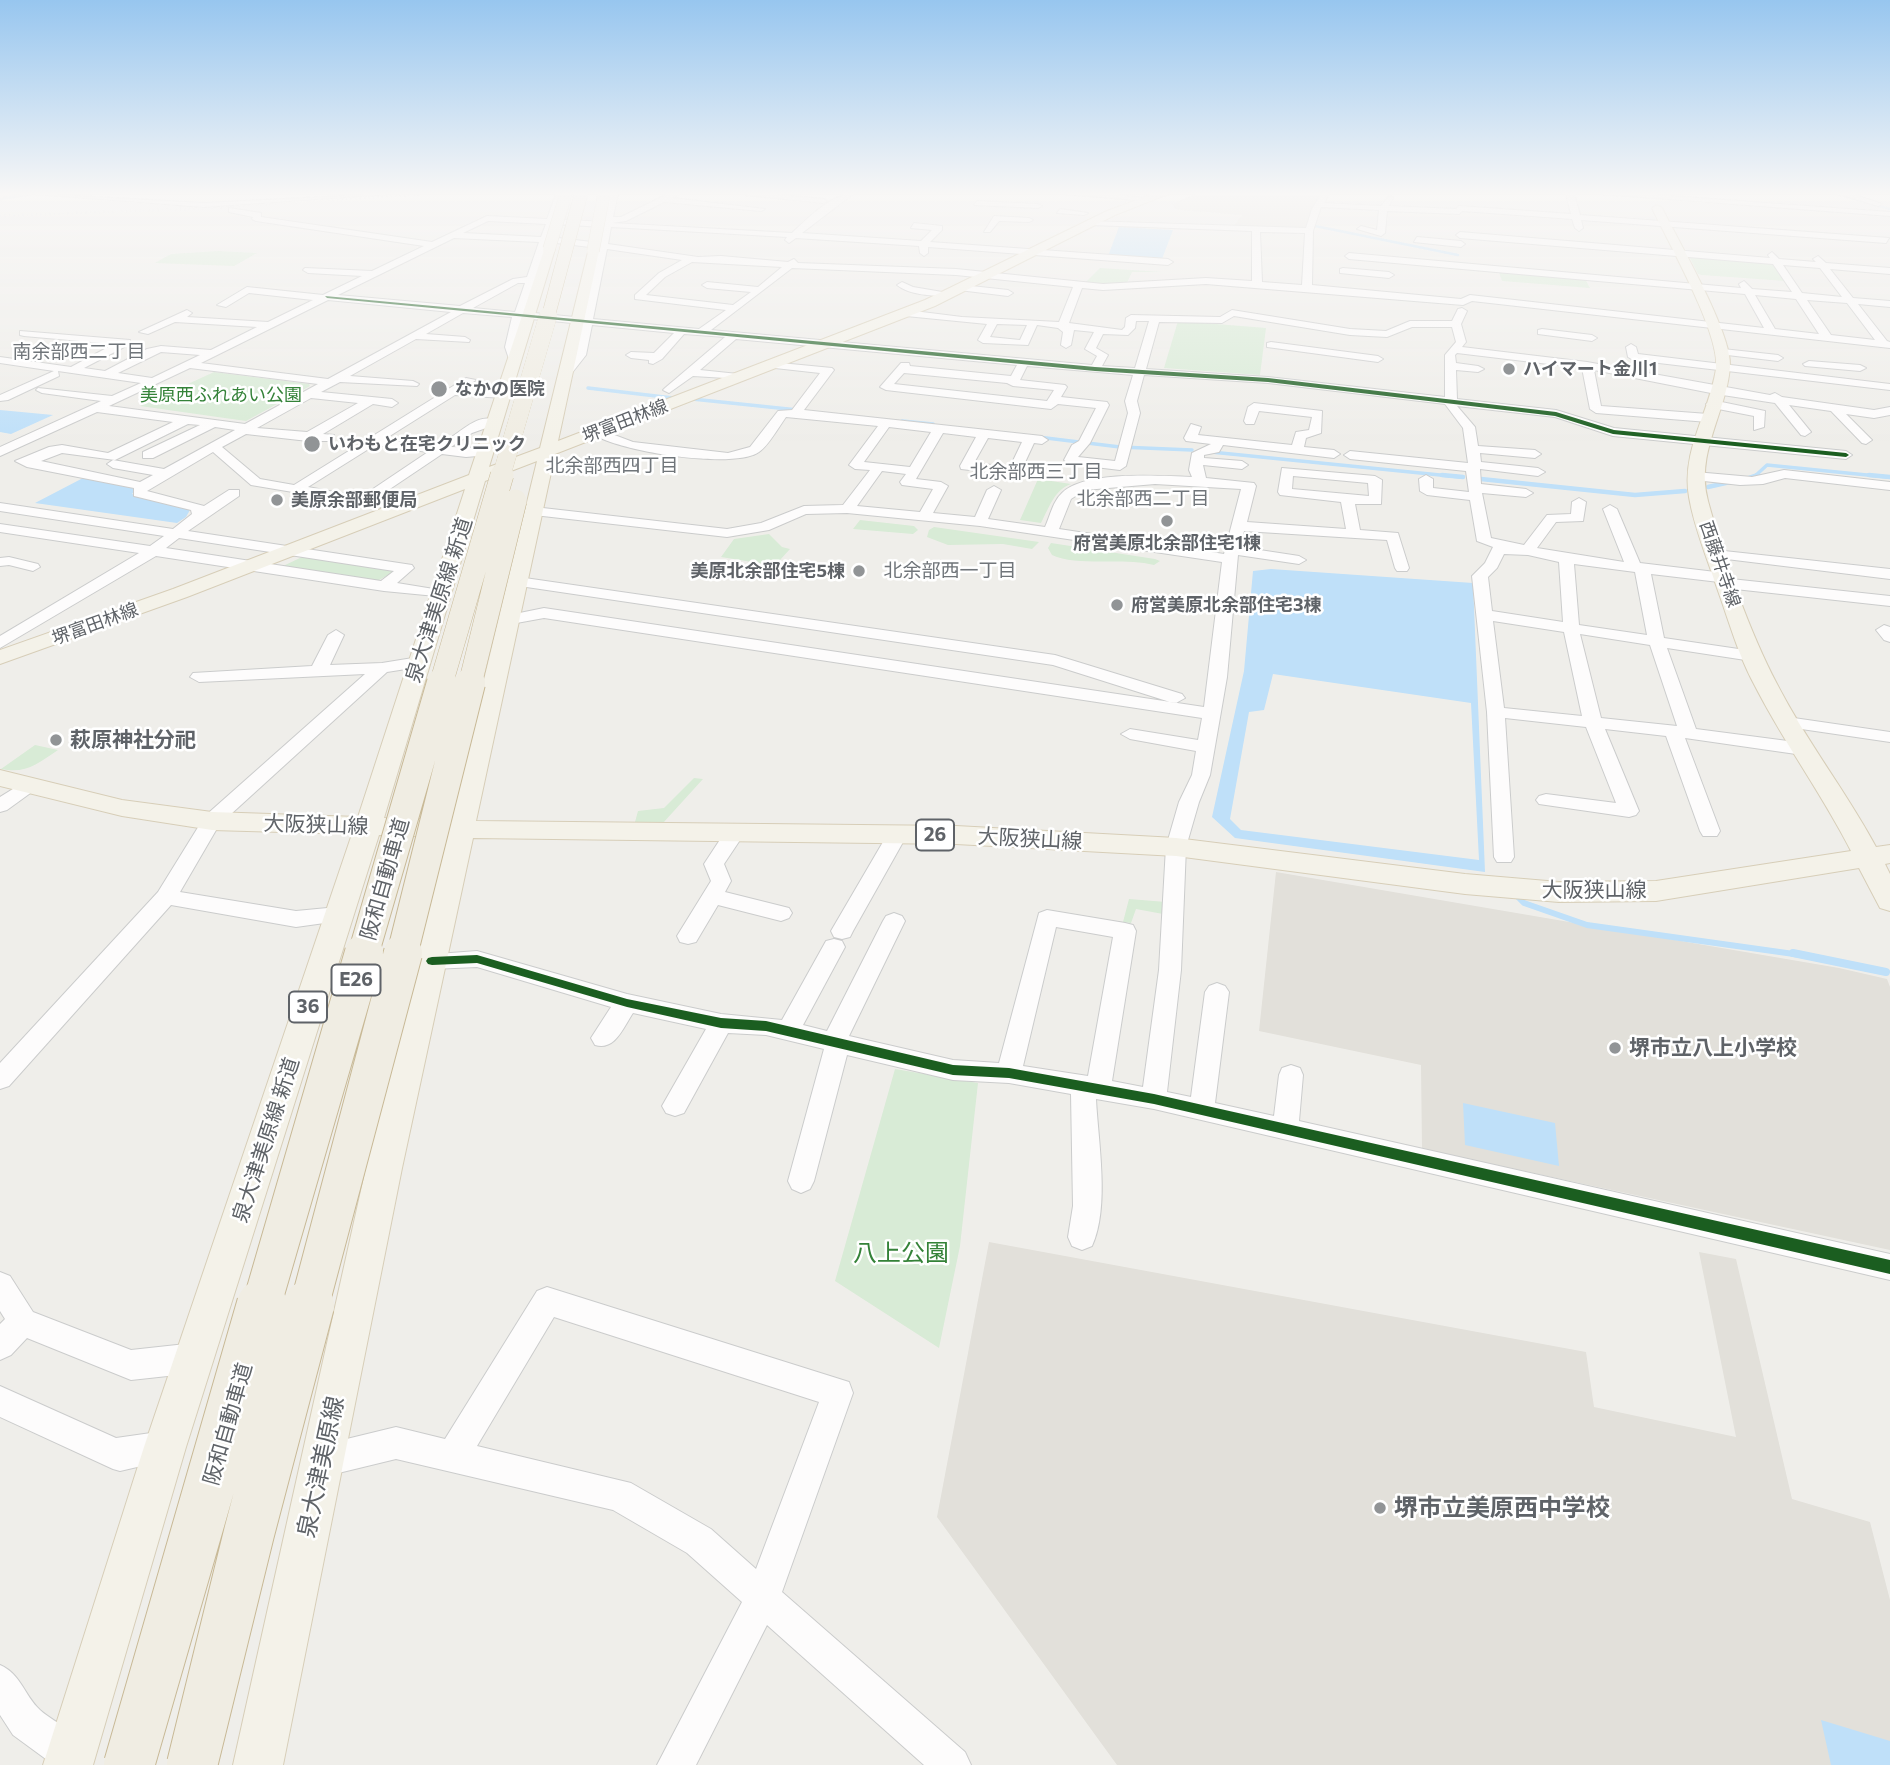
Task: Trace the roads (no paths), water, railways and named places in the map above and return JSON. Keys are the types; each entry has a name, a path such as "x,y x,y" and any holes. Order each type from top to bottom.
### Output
{"highway":[{"name":"阪和自動車道","path":"129,1765 559,276"},
{"name":"阪和自動車道","path":"192,1765 256,1506 413,915 489,604 569,300 579,276"}],"main road":[{"name":"泉大津美原線 新道","path":"70,1760 165,1447 368,827 514,359 535,276"},
{"path":"432,961 562,385 592,276"},
{"name":"堺富田林線","path":"0,657 251,566 401,508 490,437 547,451 906,313 985,276"},
{"path":"1694,276 1719,350"},
{"name":"西藤井寺線","path":"1719,350 1713,401 1696,458 1695,476 1698,499 1715,554 1752,656 1803,749 1880,856 1890,901"},
{"path":"490,437 562,385"},
{"name":"大阪狭山線","path":"0,778 122,808 212,821 461,829 897,835 1176,847 1465,884 1605,893 1713,883 1880,856"},
{"name":"泉大津美原線","path":"258,1765 384,1168 432,961"}],"street":[{"path":"303,296 345,276"},
{"path":"0,452 213,354 368,276"},
{"path":"603,322 660,276"},
{"path":"826,281 829,276"},
{"path":"902,285 908,276"},
{"path":"988,276 1036,285 1103,287 1206,281 1467,300 1496,291 1544,318 1592,338"},
{"path":"1165,284 1166,276"},
{"path":"1257,276 1257,285"},
{"path":"1307,276 1307,288"},
{"path":"1350,276 1352,291"},
{"path":"1464,276 1467,300 1456,324 1461,342 1450,355 1451,407 1469,427 1475,467 1472,472 1483,541 1507,544 1527,551"},
{"path":"1495,276 1496,291"},
{"path":"1593,276 1597,290"},
{"path":"1611,276 1643,282 1696,279 1749,292 1890,304"},
{"path":"1641,276 1648,295"},
{"path":"1786,276 1828,339"},
{"path":"1831,276 1886,344"},
{"path":"1876,276 1883,285"},
{"path":"701,332 773,278 786,279"},
{"path":"1729,278 1754,280"},
{"path":"0,458 142,486 461,310 516,281 530,279 523,315"},
{"path":"1742,279 1772,333"},
{"path":"1778,282 1790,283"},
{"path":"707,285 760,290"},
{"path":"886,285 902,285 911,290 1008,293"},
{"path":"1063,325 1078,285"},
{"path":"222,305 247,290 603,322 772,341 828,342 1095,369 1138,370 1378,359"},
{"path":"955,292 984,299"},
{"path":"1601,302 1604,314"},
{"path":"629,303 736,308"},
{"path":"1652,308 1657,320"},
{"path":"150,331 195,310"},
{"path":"906,313 1034,322 1124,333 1130,328 1131,318 1222,320 1232,313 1350,332 1387,334 1410,324 1456,324"},
{"path":"1544,318 1604,314 1657,320 1768,373 1890,387"},
{"path":"1054,400 1103,405 1084,443 1076,448 1070,460 1120,466 1135,413 1131,401 1138,390 1138,370 1155,318"},
{"path":"174,319 270,326"},
{"path":"1270,363 1276,320"},
{"path":"994,321 983,340 1024,343 1034,322"},
{"path":"1063,325 1063,328 1069,330 1066,345"},
{"path":"631,355 655,359 682,330"},
{"path":"1095,369 1103,355 1090,349 1099,332"},
{"path":"1631,347 1633,357 1683,363 1772,333 1886,344"},
{"path":"4,398 126,342 24,334"},
{"path":"669,390 734,335"},
{"path":"417,336 465,341"},
{"path":"658,342 670,343"},
{"path":"106,375 151,351 161,349 213,354"},
{"path":"1456,350 1587,365 1688,384 1713,401 1761,414 1758,427"},
{"path":"1674,350 1719,350 1777,358"},
{"path":"0,360 153,381"},
{"path":"1014,380 1024,362"},
{"path":"1270,363 1293,383 1556,414 1613,432 1846,455"},
{"path":"1683,363 1688,384"},
{"path":"1809,364 1860,368"},
{"path":"189,365 413,384"},
{"path":"770,365 828,370 796,413"},
{"path":"1587,365 1596,409 1776,399 1874,414 1890,411"},
{"path":"1450,366 1479,369"},
{"path":"1828,366 1835,382"},
{"path":"904,367 1014,380 1013,383 1061,387 1051,405 886,387 904,367"},
{"path":"1293,383 1297,368"},
{"path":"691,372 738,377"},
{"path":"1329,387 1332,372"},
{"path":"1768,373 1776,399 1805,432"},
{"path":"295,490 470,380"},
{"path":"43,390 113,399"},
{"path":"452,391 490,437"},
{"path":"1805,403 1817,402 1815,392 1848,396"},
{"path":"308,394 393,403"},
{"path":"308,437 370,401"},
{"path":"1240,405 1254,407 1294,411 1318,414 1315,433 1300,435 1291,429 1294,411"},
{"path":"1250,421 1254,407"},
{"path":"94,408 330,438"},
{"path":"1834,408 1866,440"},
{"path":"596,432 631,446 728,457 754,450 782,414 796,413 984,434 1002,432 1036,439 1014,471 966,466 984,434"},
{"path":"27,463 52,450 62,449 110,457 188,419"},
{"path":"148,455 214,423"},
{"path":"886,424 855,465 914,471"},
{"path":"1178,425 1199,428 1190,438 1334,454"},
{"path":"364,501 475,426 490,437"},
{"path":"923,517 941,486 907,482 939,429"},
{"path":"1297,450 1300,435"},
{"path":"373,441 466,453 490,437"},
{"path":"1200,480 1196,470 1198,453 1214,449 1218,441"},
{"path":"0,444 14,446"},
{"path":"215,447 256,482 401,508"},
{"path":"1767,447 1773,460"},
{"path":"1473,449 1535,454"},
{"path":"1350,455 1538,472"},
{"path":"1197,461 1242,465"},
{"path":"113,464 167,473"},
{"path":"846,509 879,467"},
{"path":"1050,533 1067,495 1081,486 1129,481 1200,480 1267,491 1376,501 1375,480 1287,471 1267,491 1238,526 1231,555 1213,709 1201,775 1189,802 1176,847 1170,970 1154,1099"},
{"path":"1695,476 1759,481 1772,480 1784,474 1890,486"},
{"path":"1426,479 1427,492 1526,493"},
{"path":"142,486 139,493 198,508 199,515"},
{"path":"980,522 994,490"},
{"path":"0,643 152,552 199,515 234,493"},
{"path":"1347,499 1353,534"},
{"path":"1527,551 1552,518 1578,518 1579,502"},
{"path":"0,507 407,568 384,586"},
{"path":"534,511 727,533 764,527 804,510 846,509 980,522 1231,555 1299,560"},
{"path":"1609,509 1638,568 1710,831"},
{"path":"1238,526 1393,536 1402,568"},
{"path":"0,528 441,594"},
{"path":"1504,857 1496,712 1480,576 1492,565 1499,549 1571,555 1638,568 1890,601"},
{"path":"1715,554 1890,575"},
{"path":"1546,800 1629,811 1593,723 1571,629 1571,555"},
{"path":"0,562 9,561 33,567"},
{"path":"518,582 1055,660 1213,709"},
{"path":"511,619 544,613 1039,688 1213,709"},
{"path":"1485,615 1752,656"},
{"path":"319,670 336,635"},
{"path":"1039,688 1055,660"},
{"path":"199,677 236,679 419,662"},
{"path":"0,1079 166,897 212,821 382,667"},
{"path":"1496,712 1681,732 1803,749"},
{"path":"1787,722 1890,737"},
{"path":"1130,734 1206,747"},
{"path":"0,806 29,785"},
{"path":"688,936 721,881 714,864 734,834"},
{"path":"788,1031 897,835"},
{"path":"712,896 781,913"},
{"path":"166,897 296,919 338,915"},
{"path":"1009,1073 1047,918 1125,931 1090,1086 1087,1206 1082,1237"},
{"path":"801,1181 836,1042 894,921"},
{"path":"432,961 477,959 627,1003 721,1023 766,1026 953,1070 1009,1073 1202,1109 1890,1267"},
{"path":"1202,1109 1217,992"},
{"path":"603,1038 627,1003"},
{"path":"675,1106 721,1023"},
{"path":"1286,1128 1291,1075"},
{"path":"0,1285 23,1322 131,1364 195,1358"},
{"path":"453,1456 547,1301 838,1393 762,1597 676,1765"},
{"path":"0,1345 23,1322"},
{"path":"0,1401 120,1455 165,1447"},
{"path":"322,1461 396,1443 620,1495 699,1541 937,1759"},
{"path":"0,1683 26,1721 70,1760"}],"water":[{"path":"0,410 53,415 11,434 0,432"},
{"path":"83,478 136,489 132,494 190,510 186,517 177,523 35,503"},
{"path":"1271,569 1473,583 1485,872 1235,838 1212,817 1244,671 1253,571","holes":["1273,674 1471,703 1479,860 1241,830 1230,819 1249,712 1264,710"]},
{"path":"1463,1103 1555,1123 1559,1166 1465,1145"},
{"path":"1821,1720 1890,1741 1890,1765 1831,1765"}],"waterway":[{"path":"588,388 673,398"},
{"path":"692,399 798,410"},
{"path":"902,421 933,424"},
{"path":"1038,437 1120,447 1192,450"},
{"path":"1211,452 1460,477"},
{"path":"1755,476 1767,465 1887,477"},
{"path":"1442,475 1463,477"},
{"path":"1869,475 1890,477"},
{"path":"1749,478 1755,476"},
{"path":"1481,479 1635,495 1685,491"},
{"path":"1708,487 1730,482"},
{"path":"1519,898 1524,903 1587,925 1801,955"},
{"path":"1793,953 1886,972"}],"place":[{"name":"ハイマート金川1","path":"1509,369"},
{"name":"なかの医院","path":"439,389"},
{"name":"いわもと在宅クリニック","path":"312,444"},
{"name":"美原余部郵便局","path":"277,500"},
{"name":"府営美原北余部住宅1棟","path":"1167,521"},
{"name":"美原北余部住宅5棟","path":"859,571"},
{"name":"府営美原北余部住宅3棟","path":"1117,605"},
{"name":"萩原神社分祀","path":"56,740"},
{"name":"堺市立八上小学校","path":"1615,1048"},
{"name":"堺市立美原西中学校","path":"1380,1508"}],"district":[{"name":"南余部西二丁目","path":"79,352"},
{"name":"北余部西四丁目","path":"612,466"},
{"name":"北余部西三丁目","path":"1036,472"},
{"name":"北余部西二丁目","path":"1143,499"},
{"name":"北余部西一丁目","path":"950,571"}],"park label":[{"name":"美原西ふれあい公園","path":"221,395"},
{"name":"八上公園","path":"901,1253"}]}
